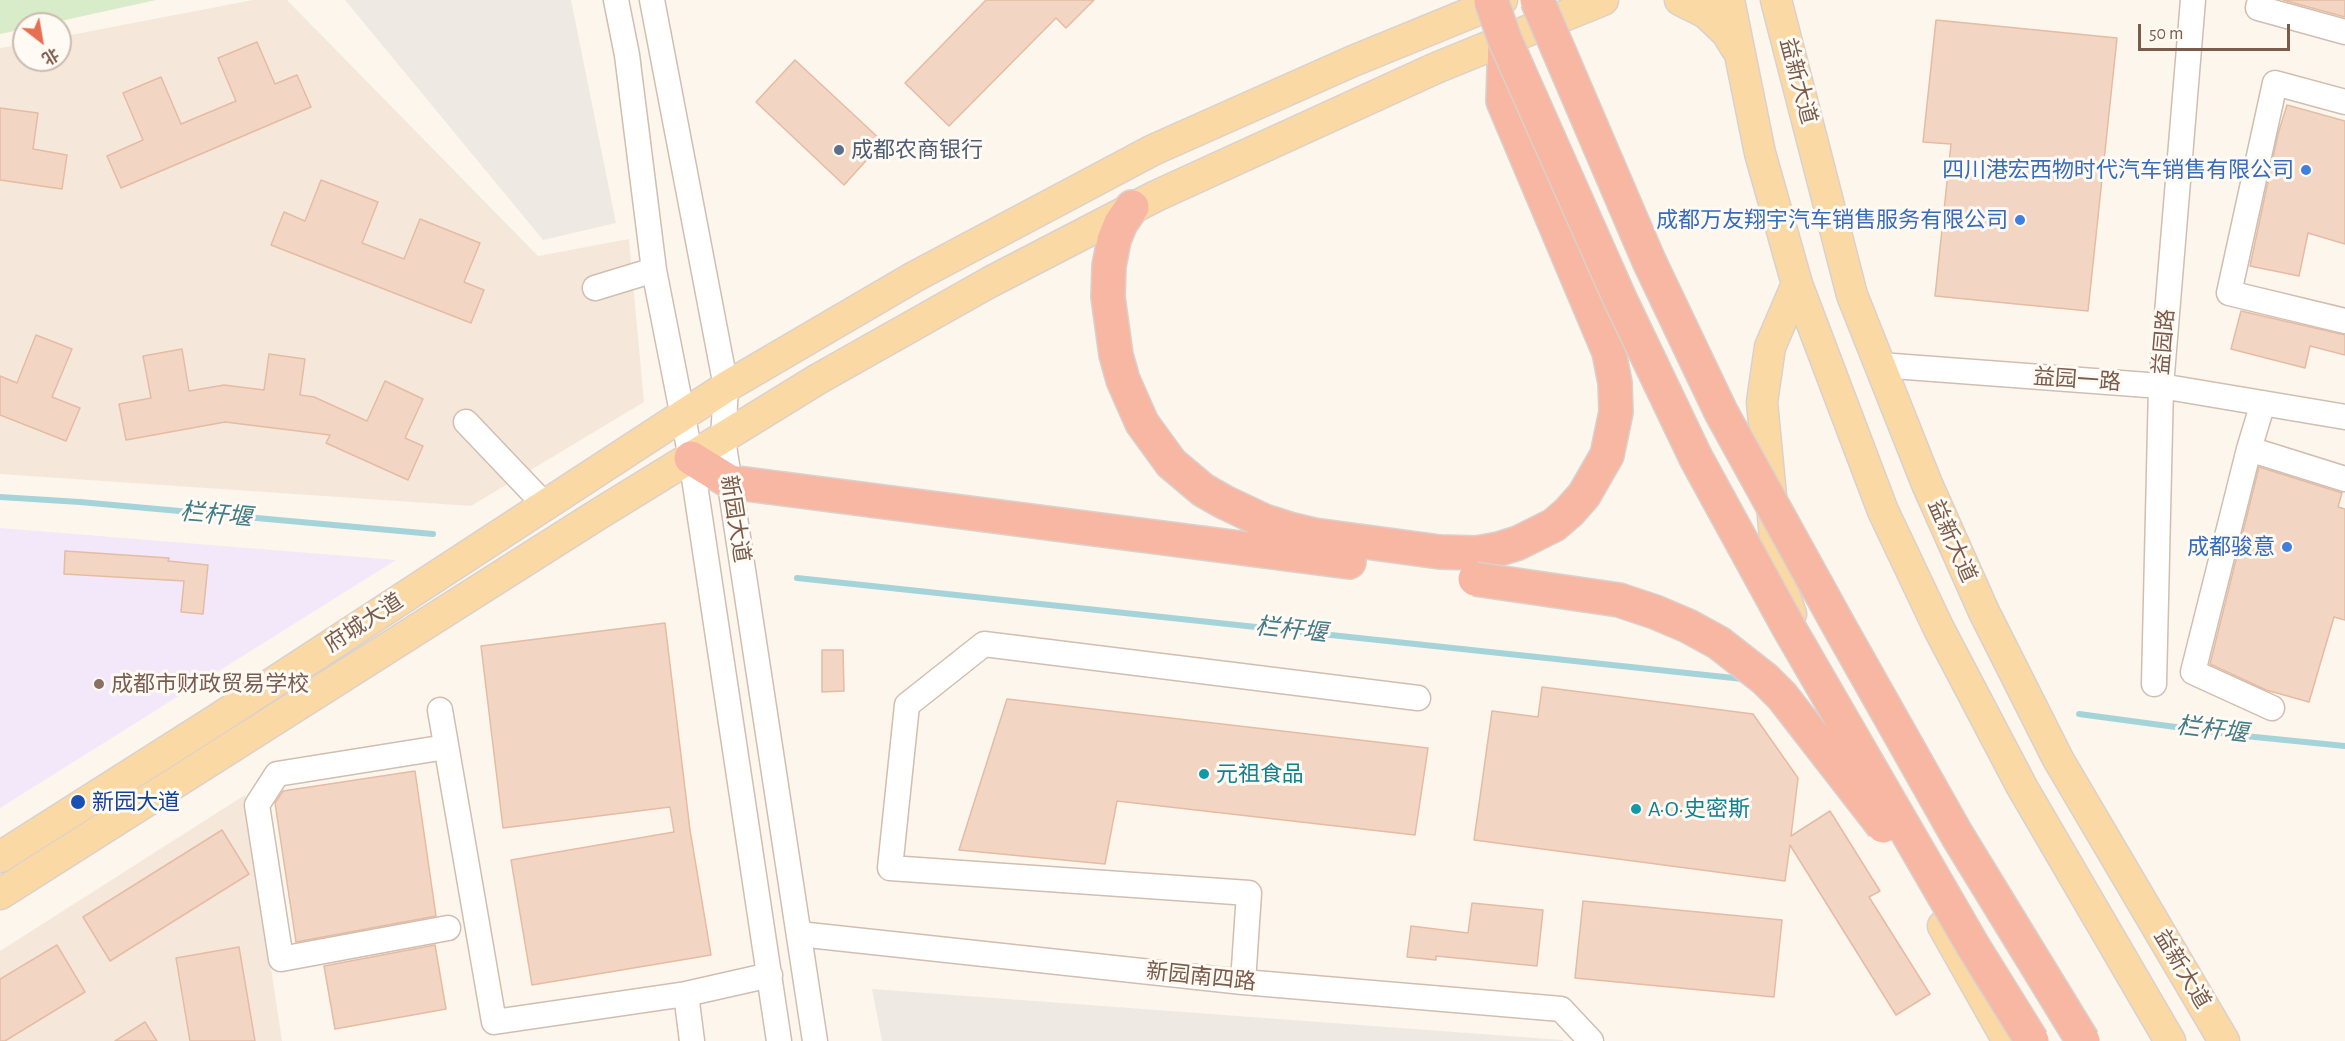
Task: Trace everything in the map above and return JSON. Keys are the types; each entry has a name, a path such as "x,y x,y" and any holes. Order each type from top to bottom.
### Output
{"highway":[{"path":"1491,0 1505,40 1620,299 1696,458 1788,628 1973,946 2032,1041"},
{"path":"1537,0 1649,261 1721,412 1957,835 2083,1041"},
{"path":"691,458 730,482 1476,566 1499,549 1518,543 1554,525 1569,512 1591,485 1608,455 1616,412 1615,383 1609,352 1503,101 1505,40"},
{"path":"1132,207 1120,223 1114,240 1110,266 1108,297 1115,346 1123,380 1142,423 1171,463 1203,490 1264,521 1314,535 1440,552 1476,566 1578,593 1619,600 1688,626 1719,643 1765,679 1795,711 1973,946"}],"main road":[{"name":"府城大道","path":"0,857 216,720 726,387 914,278 1153,150 1353,61 1502,0"},
{"name":"府城大道","path":"0,894 597,515 828,373 990,282 1132,207 1436,68 1603,0"},
{"path":"1680,0 1706,14 1728,33 1738,52"},
{"name":"益新大道","path":"1729,0 1760,153 1797,284 1883,511 1939,629 2022,787 2169,1041"},
{"name":"益新大道","path":"1776,0 1852,295 1927,484 1983,612 2058,759 2224,1041"},
{"path":"1797,284 1770,347 1762,402 1779,579 1839,743 2008,1041"}],"street":[{"name":"新园大道","path":"616,0 627,56 654,270 691,458 779,1041"},
{"name":"新园大道","path":"652,0 726,387 723,439 814,1041"},
{"name":"益园路","path":"2154,684 2161,386 2193,0"},
{"path":"2260,0 2258,8 2345,32"},
{"path":"2345,102 2275,83 2229,293 2345,321"},
{"path":"595,288 654,270"},
{"name":"益园一路","path":"1880,365 2161,386 2345,417"},
{"path":"2263,403 2249,449 2193,672 2272,708"},
{"path":"466,422 545,505"},
{"path":"2249,449 2345,479"},
{"path":"1243,982 1249,893 890,868 907,705 984,644 1418,698"},
{"path":"440,710 494,1022 686,994 770,975"},
{"path":"446,747 277,774 257,805 281,959 448,928"},
{"name":"新园南四路","path":"799,934 1243,982 1561,1009 1591,1041"},
{"path":"686,994 692,1041"}],"shaded area":[{"path":"253,0 287,0 538,256 629,239 644,402 471,506 0,474 0,48 12,46 12,72 72,72 72,35"},
{"path":"345,0 571,0 616,223 543,240"},
{"name":"成都市财政贸易学校","path":"0,528 396,560 0,808"},
{"path":"245,795 282,1041 0,1041 0,951"},
{"path":"872,989 1563,1040 1563,1041 882,1041"}],"green space":[{"path":"0,0 156,0 72,18 72,12 12,12 12,32 0,34"}],"building":[{"path":"986,0 1094,0 1066,28 1056,18 949,126 905,83"},
{"path":"2283,0 2345,0 2345,17"},
{"name":"成都万友翔宇汽车销售服务有限公司","path":"1936,20 2117,38 2088,311 1935,296 1951,144 1923,142"},
{"path":"257,42 275,84 297,75 311,107 121,188 107,156 143,140 123,93 161,77 181,124 236,101 218,58"},
{"path":"795,60 883,142 844,185 756,102"},
{"name":"四川港宏西物时代汽车销售有限公司","path":"2287,105 2345,121 2345,244 2308,233 2299,276 2250,266 2278,134"},
{"path":"0,108 38,113 33,149 67,155 62,189 0,180"},
{"path":"321,180 378,202 362,243 404,259 420,219 480,243 464,282 484,290 471,323 271,245 284,212 305,221"},
{"path":"2241,311 2345,335 2345,355 2310,346 2305,368 2231,349"},
{"path":"36,335 72,349 52,397 80,408 66,441 0,415 0,376 17,383"},
{"path":"182,349 189,391 224,385 264,390 269,354 305,359 300,395 314,397 367,421 385,381 423,399 405,438 423,446 408,480 326,443 330,435 225,422 126,440 119,404 151,398 143,356"},
{"path":"2259,467 2342,493 2338,507 2345,509 2345,620 2334,617 2309,702 2266,690 2210,664"},
{"path":"65,551 169,558 168,561 208,565 203,614 181,612 184,581 64,574"},
{"path":"665,623 690,830 711,955 532,985 511,860 674,832 670,807 503,828 481,646"},
{"path":"822,650 843,650 844,691 822,692"},
{"name":"A·O·史密斯","path":"1542,687 1753,714 1798,778 1791,836 1830,811 1880,891 1869,897 1930,994 1896,1015 1790,845 1785,881 1474,840 1492,711 1538,717"},
{"name":"元祖食品","path":"1007,699 1428,748 1415,835 1117,801 1105,864 959,850"},
{"path":"415,771 436,916 296,942 275,803 283,791"},
{"path":"222,830 249,874 110,961 83,917"},
{"path":"1583,901 1782,920 1774,997 1575,978"},
{"path":"1472,903 1543,910 1537,966 1436,956 1436,960 1407,957 1411,926 1468,933"},
{"path":"57,945 85,992 5,1041 0,1041 0,979"},
{"path":"435,945 446,1009 335,1029 324,966"},
{"path":"239,947 255,1041 190,1041 176,958"},
{"path":"145,1022 157,1041 115,1041"}],"waterway":[{"name":"栏杆堰","path":"0,497 80,502 433,534"},
{"name":"栏杆堰","path":"797,578 1743,679"},
{"name":"栏杆堰","path":"2079,714 2235,735 2345,746"}],"place":[{"name":"成都农商银行","path":"839,150"},
{"name":"四川港宏西物时代汽车销售有限公司","path":"2306,170"},
{"name":"成都万友翔宇汽车销售服务有限公司","path":"2020,220"},
{"name":"成都骏意","path":"2287,547"},
{"name":"成都市财政贸易学校","path":"99,684"},
{"name":"元祖食品","path":"1204,774"},
{"name":"新园大道","path":"78,802"},
{"name":"A·O·史密斯","path":"1636,809"}]}
